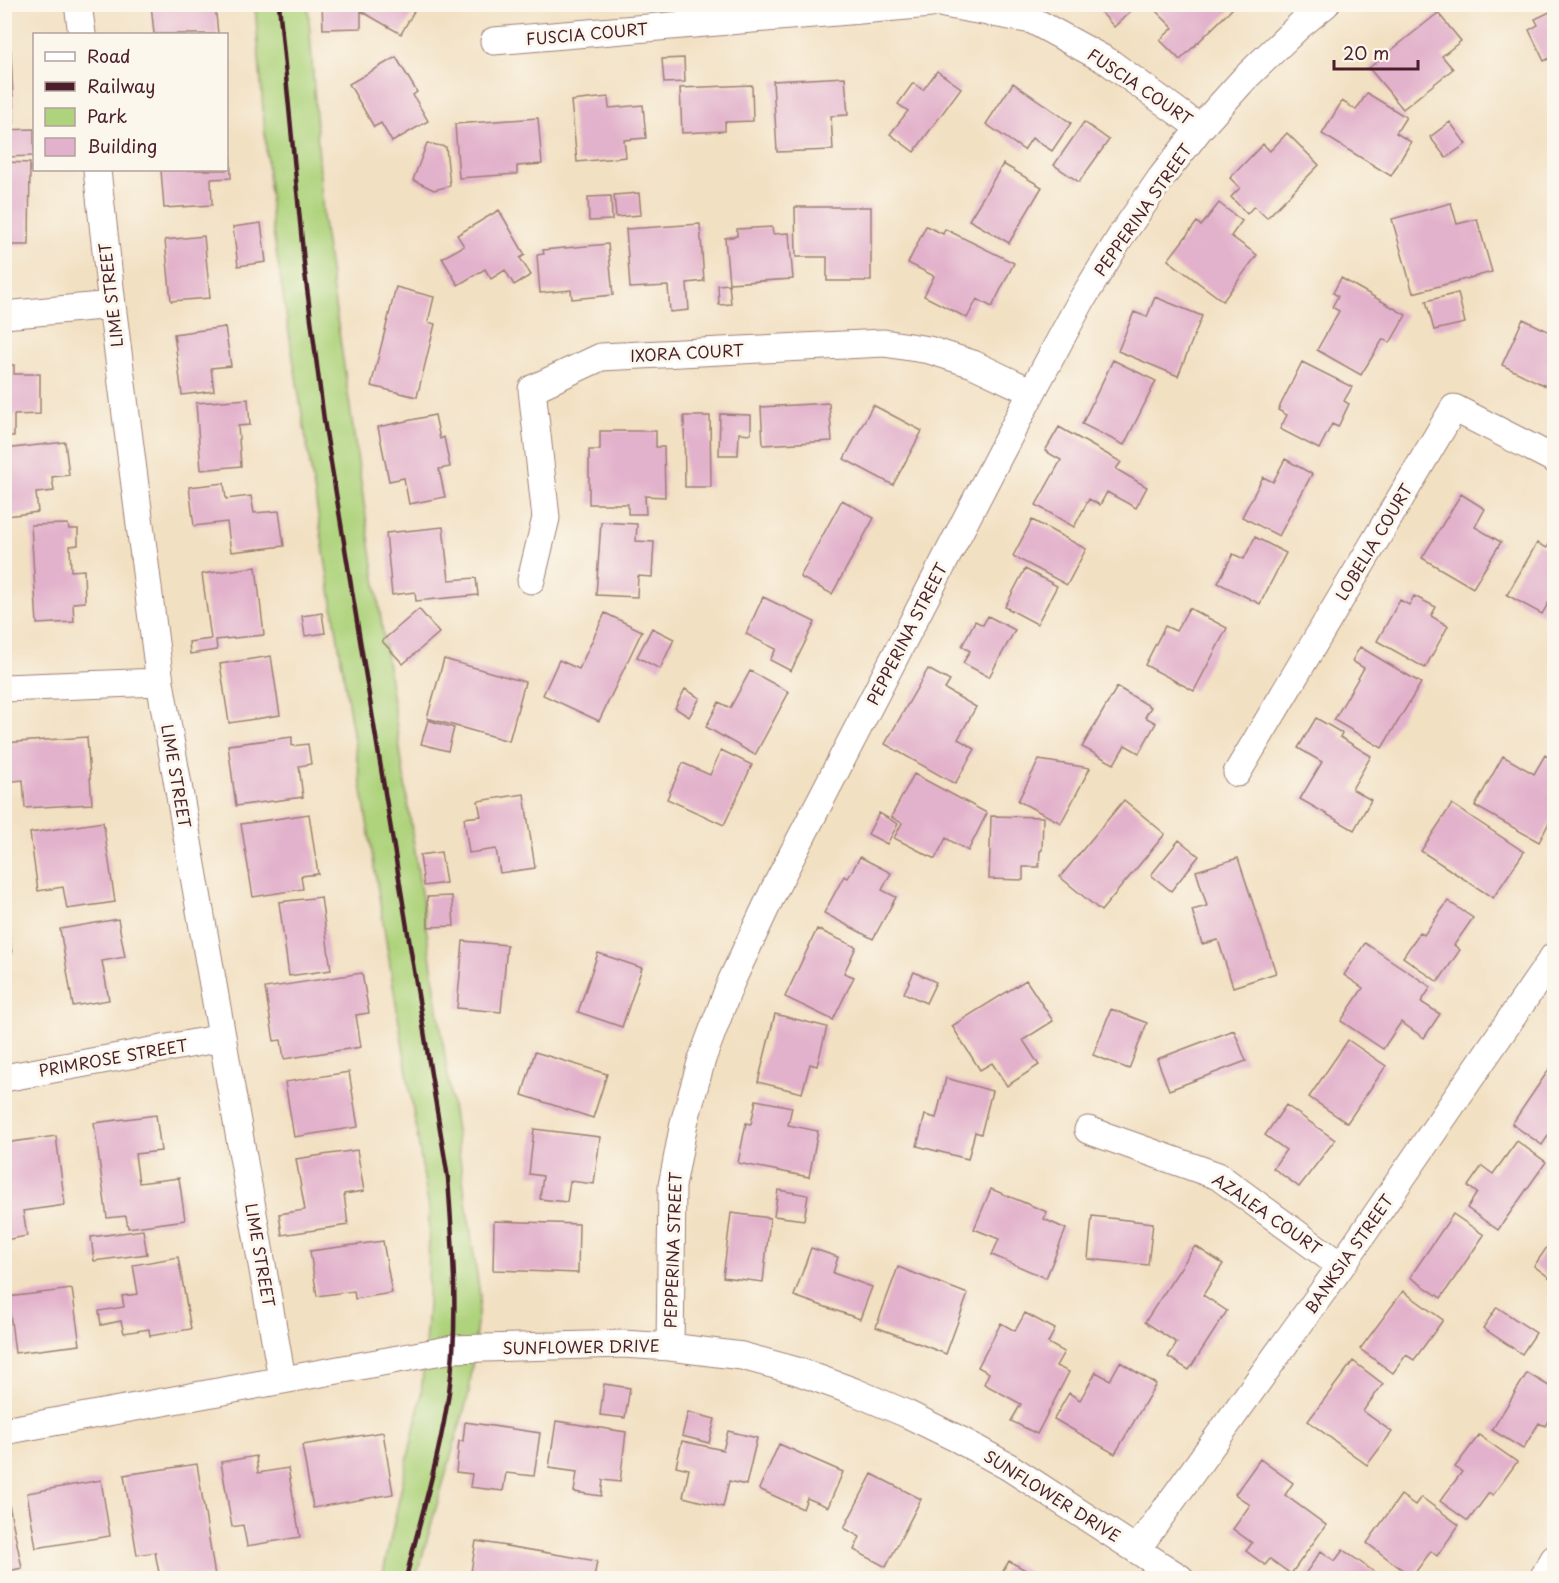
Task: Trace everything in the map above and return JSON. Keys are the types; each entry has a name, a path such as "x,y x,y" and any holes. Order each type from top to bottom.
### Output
{"street":[{"path":"78,4 82,33"},
{"name":"FUSCIA COURT","path":"494,41 931,4"},
{"name":"FUSCIA COURT","path":"944,4 1032,20 1109,62 1200,128"},
{"name":"PEPPERINA STREET","path":"670,1347 672,1186 684,1123 699,1070 731,982 774,890 1032,392 1081,301 1123,233 1161,178 1200,128 1244,79 1299,26 1326,4"},
{"name":"LIME STREET","path":"97,171 160,682 282,1379"},
{"path":"4,315 112,305"},
{"name":"IXORA COURT","path":"531,580 546,518 532,389 601,357 884,343 929,350 973,364 1032,392"},
{"name":"LOBELIA COURT","path":"1237,773 1454,408 1554,459"},
{"path":"4,688 160,682"},
{"name":"BANKSIA STREET","path":"1137,1549 1341,1266 1554,956"},
{"name":"PRIMROSE STREET","path":"4,1078 222,1038"},
{"name":"AZALEA COURT","path":"1088,1130 1218,1176 1341,1266"},
{"name":"SUNFLOWER DRIVE","path":"4,1431 453,1349 623,1344 670,1347 742,1356 797,1371 896,1409 1009,1467 1180,1578"},
{"path":"1543,1578 1554,1559"}],"green space":[{"path":"255,5 308,5 324,230 480,1296 469,1393 416,1578 382,1578 421,1397 428,1305 429,1210 272,226"}],"building":[{"path":"151,4 215,4 218,33 154,33"},
{"path":"322,4 418,4 401,34 361,11 361,28 323,29"},
{"path":"1094,4 1138,4 1114,27"},
{"path":"1150,5 1227,5 1232,9 1180,60 1160,40 1173,28"},
{"path":"1554,10 1554,63 1552,57 1544,61 1529,30 1538,25 1535,19"},
{"path":"1438,13 1461,41 1442,56 1453,69 1403,109 1369,68"},
{"path":"11,51 14,123 4,123 4,52"},
{"path":"396,57 417,92 413,95 428,121 392,142 381,123 374,127 349,84"},
{"path":"684,58 685,82 664,83 662,59"},
{"path":"937,71 961,88 914,152 890,134 908,111 898,104 913,83 923,90"},
{"path":"845,77 848,115 831,116 833,150 777,152 773,81"},
{"path":"1013,83 1071,123 1052,151 1032,138 1024,150 986,124"},
{"path":"752,85 753,121 725,122 725,131 682,133 680,88"},
{"path":"1367,93 1406,117 1396,133 1411,142 1391,176 1322,134 1342,101 1356,110"},
{"path":"608,97 609,108 643,105 646,138 624,140 626,157 577,162 571,101"},
{"path":"538,118 542,164 517,166 517,174 459,178 455,124"},
{"path":"1084,122 1109,140 1079,182 1054,165"},
{"path":"1450,122 1466,144 1446,158 1430,137"},
{"path":"33,129 33,156 4,157 4,130"},
{"path":"1287,133 1319,165 1267,218 1254,206 1247,214 1231,197 1240,188 1230,178 1263,144 1270,151"},
{"path":"427,143 446,147 450,186 434,190 413,180"},
{"path":"230,147 231,178 211,179 212,205 164,208 161,171 228,171 228,148"},
{"path":"4,162 30,163 29,245 4,245"},
{"path":"1003,164 1042,187 1009,243 969,220"},
{"path":"639,193 641,215 616,217 614,195"},
{"path":"611,196 612,220 589,221 588,197"},
{"path":"1219,203 1242,221 1231,236 1257,255 1223,301 1168,260 1197,222 1201,226"},
{"path":"1451,203 1457,224 1477,219 1492,272 1413,293 1392,219"},
{"path":"795,207 871,207 871,281 827,281 827,257 796,257"},
{"path":"499,210 525,255 520,258 531,275 514,285 505,270 491,279 485,269 458,285 442,258 464,246 457,235"},
{"path":"261,223 266,262 238,266 233,227"},
{"path":"700,224 704,281 687,283 689,310 670,312 668,286 630,288 626,229"},
{"path":"926,226 943,234 945,229 1014,263 992,307 977,299 967,318 924,296 934,276 908,263"},
{"path":"772,227 773,234 789,233 793,279 729,283 725,238 737,236 737,229"},
{"path":"204,236 210,298 171,301 165,240"},
{"path":"608,244 613,295 572,299 571,290 540,293 537,255 544,254 543,250"},
{"path":"1341,278 1406,315 1390,343 1383,339 1361,375 1317,350 1339,311 1332,307 1338,296 1333,293"},
{"path":"729,284 731,304 719,305 718,285"},
{"path":"396,287 434,297 428,322 435,324 417,397 371,386"},
{"path":"1458,293 1465,323 1434,330 1426,301"},
{"path":"1155,297 1202,316 1178,376 1118,351 1134,312 1147,317"},
{"path":"1523,319 1554,334 1554,390 1502,365"},
{"path":"225,327 231,366 211,368 214,391 182,395 174,334"},
{"path":"1113,360 1156,381 1124,445 1082,424"},
{"path":"1302,362 1352,387 1344,401 1349,404 1338,427 1332,424 1319,449 1280,429 1287,415 1278,410"},
{"path":"4,365 14,365 14,374 40,374 40,414 14,415 14,436 4,436"},
{"path":"248,399 250,425 238,426 241,466 201,470 196,403"},
{"path":"829,403 832,441 763,445 761,407"},
{"path":"873,405 922,431 893,485 844,459"},
{"path":"720,414 751,415 751,434 739,433 738,455 719,455"},
{"path":"435,415 440,439 444,437 450,467 439,469 445,497 409,504 404,478 389,481 378,427"},
{"path":"684,416 710,416 711,487 685,487"},
{"path":"1059,427 1121,462 1116,469 1147,487 1136,508 1107,492 1100,505 1089,499 1074,527 1036,505 1061,460 1045,451"},
{"path":"600,431 656,431 656,447 664,447 665,497 645,496 646,514 628,514 628,504 589,504 589,450 600,450"},
{"path":"65,442 69,475 52,477 54,491 36,493 38,512 7,516 4,497 4,449"},
{"path":"1285,459 1312,474 1279,536 1242,517 1263,477 1273,482"},
{"path":"224,483 226,499 251,496 254,513 279,511 284,546 231,552 227,522 194,526 189,487"},
{"path":"1461,494 1485,509 1475,527 1501,542 1473,588 1422,558"},
{"path":"842,500 874,518 832,594 800,577"},
{"path":"1032,520 1086,549 1067,585 1013,556"},
{"path":"601,522 637,524 636,541 654,542 652,577 638,576 637,597 596,595"},
{"path":"68,524 69,529 78,529 78,545 70,546 71,571 84,570 85,602 73,603 74,622 37,624 31,525"},
{"path":"443,527 449,580 476,578 478,595 416,601 415,592 392,595 386,533"},
{"path":"1554,534 1554,605 1549,602 1542,614 1507,595 1537,543 1547,548"},
{"path":"1255,537 1286,553 1260,604 1218,583 1233,554 1244,559"},
{"path":"256,567 264,635 216,640 217,650 190,654 189,642 211,639 202,574"},
{"path":"1025,569 1057,586 1037,624 1005,607"},
{"path":"1414,596 1436,607 1431,616 1448,626 1425,668 1377,641 1400,600 1409,605"},
{"path":"763,597 815,622 791,671 770,660 776,649 746,634"},
{"path":"1189,608 1227,628 1194,691 1145,665 1165,626 1176,631"},
{"path":"419,609 439,633 403,664 382,641"},
{"path":"322,613 325,633 305,636 302,616"},
{"path":"605,613 642,631 599,721 543,695 559,660 579,669"},
{"path":"988,616 1015,630 989,677 963,663 970,651 962,646 975,621 983,625"},
{"path":"652,628 674,639 660,669 637,657"},
{"path":"1360,647 1421,683 1382,748 1334,720 1364,668 1352,661"},
{"path":"271,656 280,715 229,723 220,664"},
{"path":"444,659 525,682 509,741 427,718"},
{"path":"928,669 950,681 945,689 976,707 958,739 975,749 955,784 885,744"},
{"path":"750,671 789,692 755,755 706,727 719,702 730,708"},
{"path":"1117,687 1151,707 1145,717 1156,723 1139,753 1125,745 1114,764 1082,747"},
{"path":"685,689 700,698 689,717 675,708"},
{"path":"1316,718 1342,733 1340,737 1371,756 1352,789 1371,800 1354,830 1300,799 1322,762 1298,748"},
{"path":"428,720 454,728 448,751 421,744"},
{"path":"87,737 92,804 25,808 23,780 4,782 4,743"},
{"path":"292,737 292,746 308,744 311,764 299,766 303,797 236,806 228,745"},
{"path":"721,750 752,765 724,825 667,799 683,763 710,775"},
{"path":"1545,755 1554,761 1554,813 1539,842 1475,806 1503,756 1534,774"},
{"path":"1039,760 1090,768 1061,823 1018,801"},
{"path":"914,774 987,813 968,851 946,838 935,859 894,838 902,823 891,817"},
{"path":"524,794 535,868 500,873 496,849 469,853 464,818 481,816 478,801"},
{"path":"1124,800 1165,834 1101,911 1060,877"},
{"path":"1452,804 1524,852 1493,898 1421,851"},
{"path":"879,813 898,824 887,844 868,834"},
{"path":"309,814 318,874 301,876 303,889 253,897 241,824"},
{"path":"991,816 1043,817 1039,867 1023,867 1023,880 989,879"},
{"path":"103,822 115,902 67,909 63,887 38,891 30,833"},
{"path":"1179,840 1199,856 1171,891 1151,875"},
{"path":"441,852 446,883 424,886 420,855"},
{"path":"860,857 891,873 882,890 896,897 873,939 824,913 844,876 848,878"},
{"path":"1238,858 1276,973 1233,987 1218,940 1202,944 1192,910 1207,906 1196,871"},
{"path":"452,896 454,926 428,927 427,897"},
{"path":"321,897 331,970 289,976 279,902"},
{"path":"1448,901 1473,918 1454,945 1460,950 1438,982 1403,957 1420,932 1424,935"},
{"path":"4,919 7,919 12,954 4,955"},
{"path":"118,919 125,957 102,961 109,1000 73,1006 60,929"},
{"path":"817,929 856,947 844,973 854,977 833,1020 785,997"},
{"path":"463,941 507,945 501,1012 457,1008"},
{"path":"1365,943 1431,987 1421,1002 1440,1014 1424,1038 1401,1022 1383,1049 1341,1021 1363,988 1344,975"},
{"path":"598,953 642,968 622,1027 578,1012"},
{"path":"914,972 936,982 926,1003 904,993"},
{"path":"362,973 369,1013 356,1015 361,1047 284,1059 281,1040 274,1041 265,988"},
{"path":"1026,980 1053,1021 1023,1040 1039,1065 1007,1086 992,1063 980,1070 952,1026"},
{"path":"1111,1009 1147,1023 1129,1069 1093,1055"},
{"path":"775,1014 827,1027 817,1066 810,1064 802,1093 758,1082"},
{"path":"1234,1030 1246,1061 1169,1090 1157,1059"},
{"path":"1348,1040 1386,1066 1347,1123 1309,1097"},
{"path":"535,1052 607,1074 593,1118 522,1095"},
{"path":"1554,1062 1554,1127 1542,1145 1512,1124"},
{"path":"349,1072 358,1127 294,1137 285,1082"},
{"path":"946,1078 992,1091 981,1134 975,1132 968,1159 917,1146 925,1115 936,1118"},
{"path":"756,1100 792,1107 788,1125 818,1131 809,1177 738,1163 746,1123 751,1124"},
{"path":"1286,1105 1335,1140 1299,1187 1273,1168 1286,1150 1265,1135"},
{"path":"156,1115 161,1151 135,1154 139,1183 179,1178 185,1220 128,1228 126,1216 107,1218 94,1123"},
{"path":"534,1129 600,1137 594,1184 570,1181 567,1202 540,1199 543,1176 529,1174"},
{"path":"56,1136 65,1205 23,1211 27,1236 4,1240 4,1143"},
{"path":"1517,1141 1546,1162 1498,1230 1467,1208 1477,1193 1468,1186 1482,1166 1493,1174"},
{"path":"357,1150 364,1191 344,1194 348,1225 282,1235 279,1214 305,1210 296,1159"},
{"path":"991,1189 1047,1212 1044,1219 1066,1229 1046,1278 992,1255 999,1239 974,1229"},
{"path":"778,1190 808,1195 804,1220 774,1216"},
{"path":"731,1213 770,1218 763,1282 723,1277"},
{"path":"1453,1214 1484,1235 1441,1298 1410,1277"},
{"path":"1092,1216 1153,1223 1148,1265 1088,1259"},
{"path":"494,1221 579,1224 578,1273 493,1270"},
{"path":"143,1230 147,1254 94,1261 91,1237"},
{"path":"1554,1237 1554,1281 1534,1266"},
{"path":"383,1241 392,1293 355,1299 354,1291 317,1296 310,1251"},
{"path":"1195,1246 1223,1264 1203,1295 1227,1311 1189,1370 1168,1357 1177,1343 1145,1322"},
{"path":"811,1248 838,1257 833,1273 872,1287 860,1319 794,1296"},
{"path":"178,1257 191,1329 150,1336 149,1329 124,1333 121,1321 101,1325 99,1311 124,1307 122,1296 138,1294 133,1265"},
{"path":"898,1267 968,1294 946,1354 876,1327"},
{"path":"72,1289 80,1345 15,1353 8,1297"},
{"path":"1403,1291 1443,1320 1414,1360 1406,1355 1393,1373 1360,1349"},
{"path":"1497,1307 1536,1333 1522,1354 1483,1328"},
{"path":"1025,1313 1055,1329 1048,1343 1064,1352 1056,1366 1069,1372 1037,1434 1011,1421 1021,1404 984,1384 989,1373 978,1367 1001,1323 1015,1331"},
{"path":"1353,1361 1383,1384 1363,1411 1392,1432 1367,1465 1308,1421"},
{"path":"1120,1362 1156,1384 1115,1454 1054,1419 1069,1393 1080,1400 1096,1372 1110,1380"},
{"path":"1527,1373 1554,1389 1554,1410 1545,1426 1539,1423 1523,1449 1492,1430"},
{"path":"604,1384 630,1388 625,1418 600,1415"},
{"path":"688,1412 715,1419 709,1443 682,1436"},
{"path":"556,1421 626,1432 620,1482 603,1480 601,1496 574,1492 577,1472 549,1468"},
{"path":"465,1422 540,1433 534,1476 506,1473 503,1491 470,1487 472,1474 456,1472 459,1441 463,1441"},
{"path":"728,1431 757,1438 746,1485 729,1481 723,1507 683,1497 689,1469 676,1466 682,1441 723,1450"},
{"path":"383,1432 393,1494 313,1508 302,1445"},
{"path":"1479,1435 1517,1462 1493,1495 1489,1493 1468,1521 1440,1501 1462,1472 1455,1467"},
{"path":"779,1444 843,1472 828,1507 807,1498 803,1509 759,1489"},
{"path":"256,1456 258,1473 288,1468 300,1537 247,1546 243,1525 232,1527 221,1462"},
{"path":"1260,1459 1293,1483 1285,1495 1326,1525 1291,1574 1270,1559 1265,1565 1246,1551 1252,1543 1233,1529 1250,1505 1235,1494"},
{"path":"197,1464 215,1576 160,1578 155,1552 137,1555 124,1475"},
{"path":"872,1474 921,1499 886,1567 854,1550 860,1537 844,1528"},
{"path":"101,1480 110,1536 36,1548 27,1493"},
{"path":"7,1495 22,1568 4,1572 4,1496"},
{"path":"1401,1495 1415,1505 1421,1497 1459,1525 1437,1556 1431,1551 1412,1577 1367,1543"},
{"path":"476,1541 597,1561 594,1578 470,1578"},
{"path":"1343,1550 1383,1578 1302,1578 1321,1551 1335,1561"},
{"path":"1009,1561 1040,1578 999,1578"}],"railway":[{"path":"279,4 305,273 324,420 448,1178 454,1285 452,1365 441,1439 406,1578"}]}
